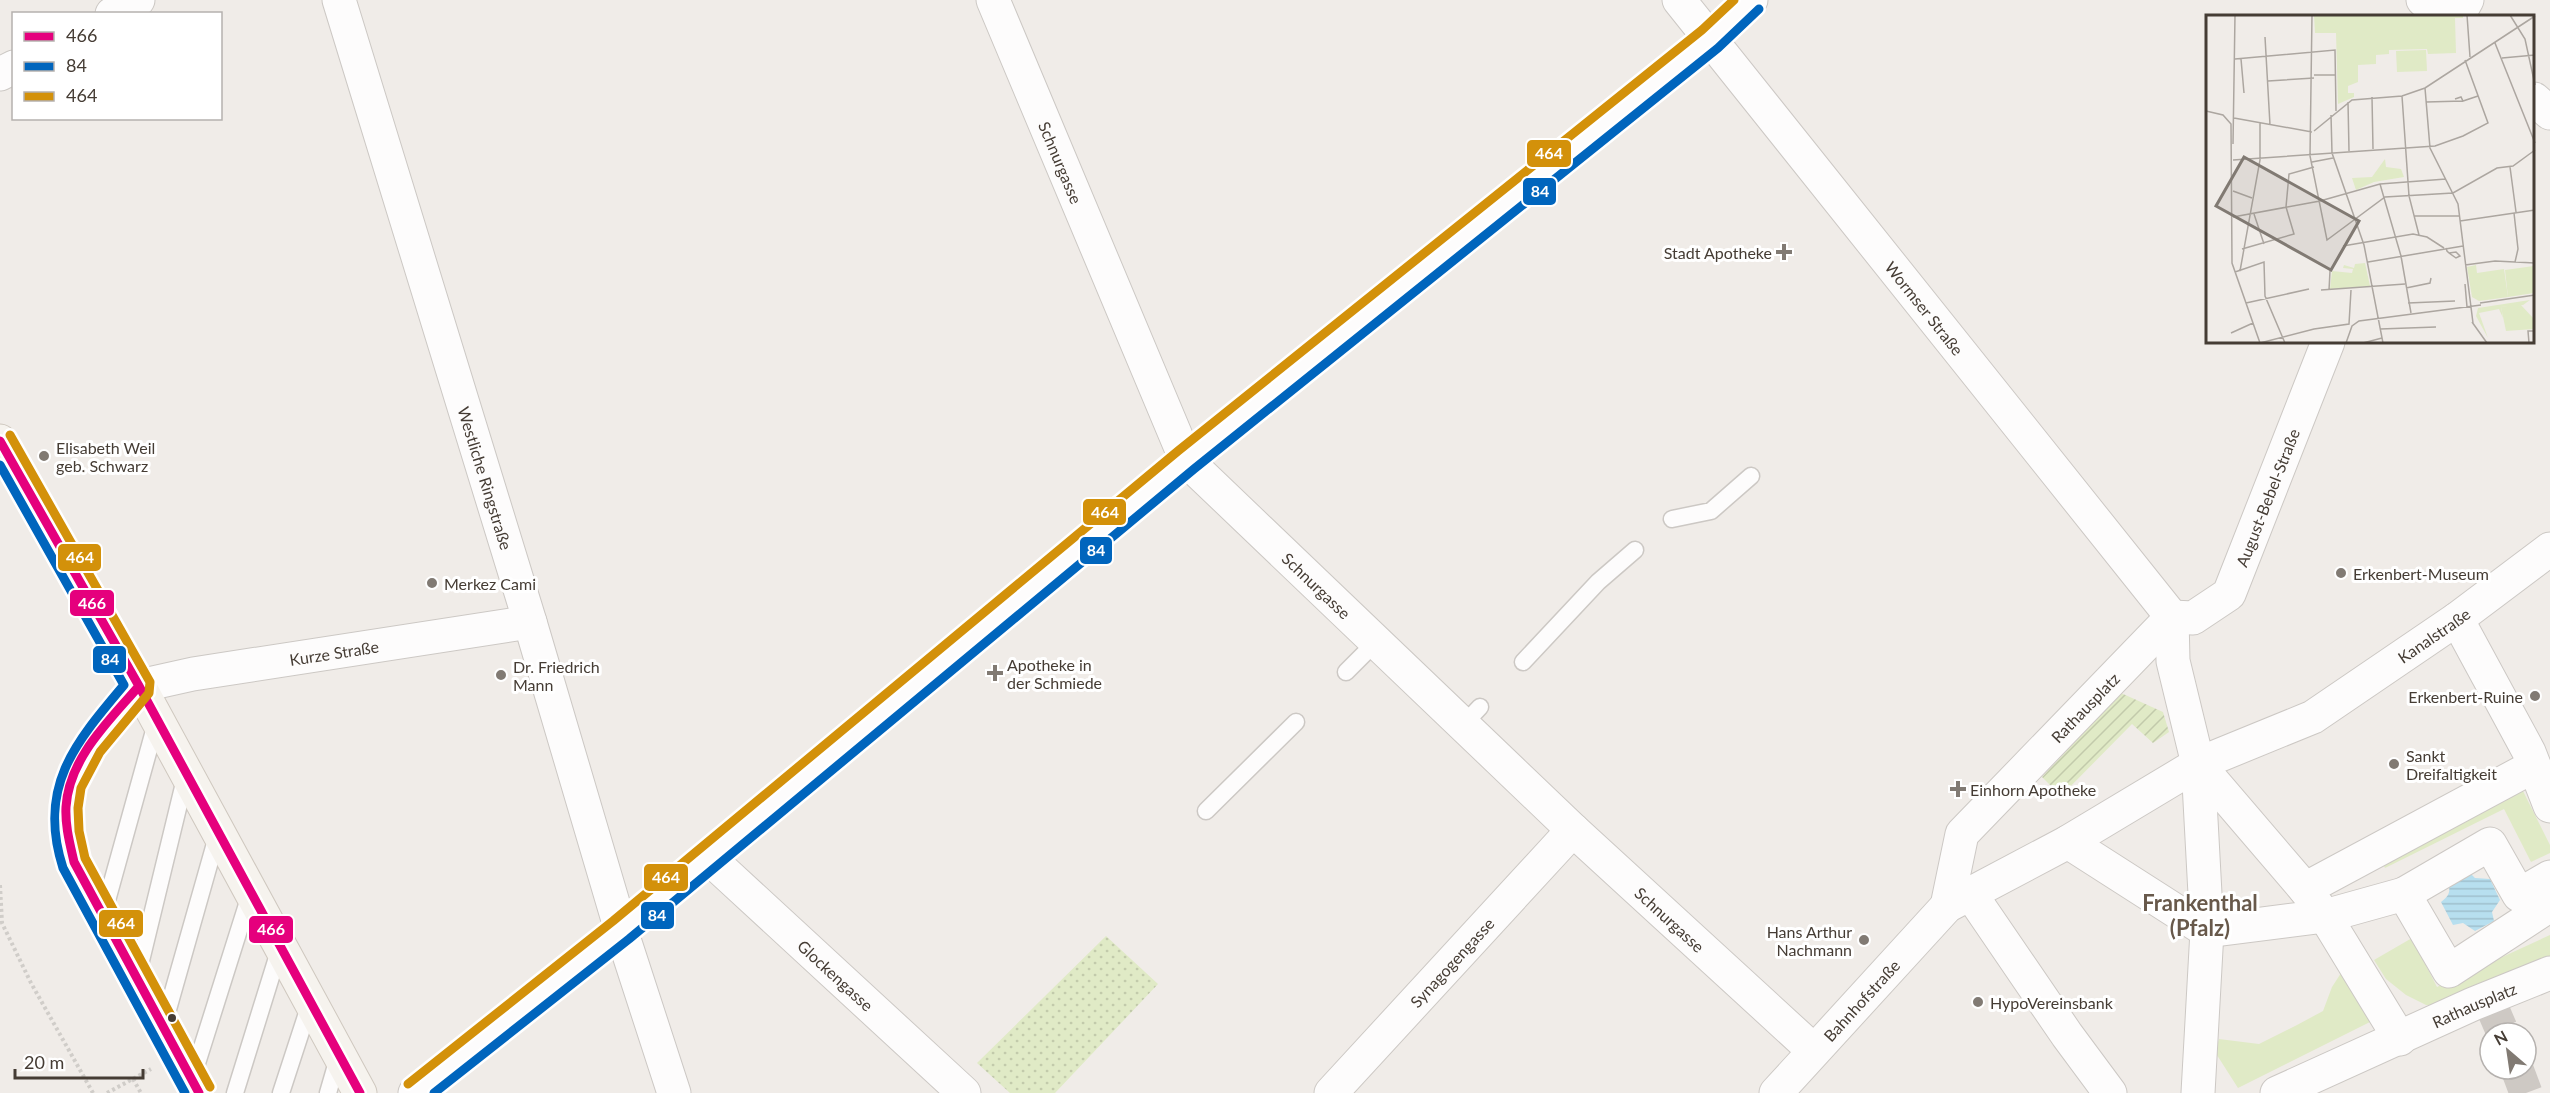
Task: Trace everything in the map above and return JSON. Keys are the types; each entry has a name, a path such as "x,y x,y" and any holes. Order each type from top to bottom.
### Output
{"street":[{"path":"116,12 138,0"},
{"name":"Westliche Ringstraße","path":"339,0 530,622 621,930 674,1093"},
{"name":"Schnurgasse","path":"993,0 1186,460 1376,642 1472,716 1573,830 1813,1050"},
{"name":"Wormser Straße","path":"1679,0 2172,617"},
{"path":"415,1093 621,930 1186,460 1710,39 1751,0"},
{"path":"2424,0 2441,15"},
{"path":"2459,15 2467,0"},
{"path":"2535,100 2550,113"},
{"name":"August-Bebel-Straße","path":"2172,617 2193,618 2229,594 2327,344"},
{"path":"0,441 139,686 360,1093"},
{"name":"Kanalstraße","path":"2198,764 2313,717 2457,619 2550,549"},
{"path":"2172,617 2173,661 2198,764 2207,931 2198,1093"},
{"name":"Rathausplatz","path":"1959,899 1962,834 2172,617"},
{"path":"2457,619 2532,759 2550,806"},
{"name":"Kurze Straße","path":"139,686 193,674 530,622"},
{"path":"2306,889 2532,759"},
{"path":"2110,1093 1959,899 2068,842 2198,764"},
{"path":"2198,764 2306,889 2400,1039"},
{"name":"Synagogengasse","path":"1331,1093 1573,830"},
{"path":"2068,842 2207,931 2325,916 2404,894 2490,844 2519,895 2550,877"},
{"name":"Glockengasse","path":"708,857 963,1093"},
{"path":"2404,894 2449,971 2550,905"},
{"name":"Bahnhofstraße","path":"1776,1093 1813,1050 1959,899"},
{"name":"Rathausplatz","path":"2277,1093 2473,1004 2550,973"}],"lane":[{"path":"1672,519 1711,511 1751,476"},
{"path":"1523,662 1598,582 1635,550"},
{"path":"1346,672 1376,642"},
{"path":"139,686 81,756 67,796 67,838 74,862 195,1086"},
{"path":"103,915 157,720"},
{"path":"1206,811 1296,722"},
{"path":"137,977 186,774"},
{"path":"163,1027 218,832"},
{"path":"195,1086 251,892"},
{"path":"235,1093 280,947"},
{"path":"281,1093 311,1003"},
{"path":"328,1093 339,1054"}],"path":[{"path":"0,885 2,923 31,983 93,1093"},
{"path":"133,1079 141,1093"}],"green space":[{"path":"2121,693 2163,712 2169,732 2153,743 2132,724 2061,796 2042,777"},
{"path":"2520,785 2550,845 2550,853 2531,862 2504,809 2385,868 2378,855"},
{"path":"2550,935 2550,962 2452,1005 2426,1005 2406,995 2386,979 2374,960 2412,938 2437,987"},
{"path":"1106,936 1158,984 1055,1093 1010,1093 977,1063"},
{"path":"2343,970 2370,1022 2238,1088 2215,1052 2219,1039 2259,1044 2323,1011 2332,987"}],"water":[{"path":"2468,871 2475,878 2490,879 2500,900 2492,912 2494,921 2475,931 2463,923 2453,925 2441,902 2449,894 2448,882"}],"tunnel":[{"path":"2488,998 2498,1021"},
{"path":"2522,1081 2526,1093"}],"transit line":[{"name":"464","path":"408,1084 613,921 1178,451 1702,30 1734,0"},
{"name":"84","path":"434,1093 629,939 1194,469 1718,48 1759,9"},
{"name":"464","path":"10,435 150,682 149,693 100,752 81,788 78,808 79,831 85,858 210,1087"},
{"name":"466","path":"0,441 139,686 360,1093"},
{"name":"84","path":"0,465 124,685 90,727 65,768 58,790 55,813 56,839 63,868 185,1093"},
{"name":"466","path":"139,686 92,741 74,772 66,807 67,828 74,862 199,1093"}],"place":[{"name":"Stadt Apotheke","path":"1784,252"},
{"name":"Elisabeth Weil geb. Schwarz","path":"44,456"},
{"name":"Erkenbert-Museum","path":"2341,573"},
{"name":"Merkez Cami","path":"432,583"},
{"name":"Apotheke in der Schmiede","path":"995,673"},
{"name":"Dr. Friedrich Mann","path":"501,675"},
{"name":"Erkenbert-Ruine","path":"2535,696"},
{"name":"Sankt Dreifaltigkeit","path":"2394,764"},
{"name":"Einhorn Apotheke","path":"1958,789"},
{"name":"Hans Arthur Nachmann","path":"1864,940"},
{"name":"HypoVereinsbank","path":"1978,1002"}],"district":[{"name":"Frankenthal (Pfalz)","path":"2200,914"}]}
